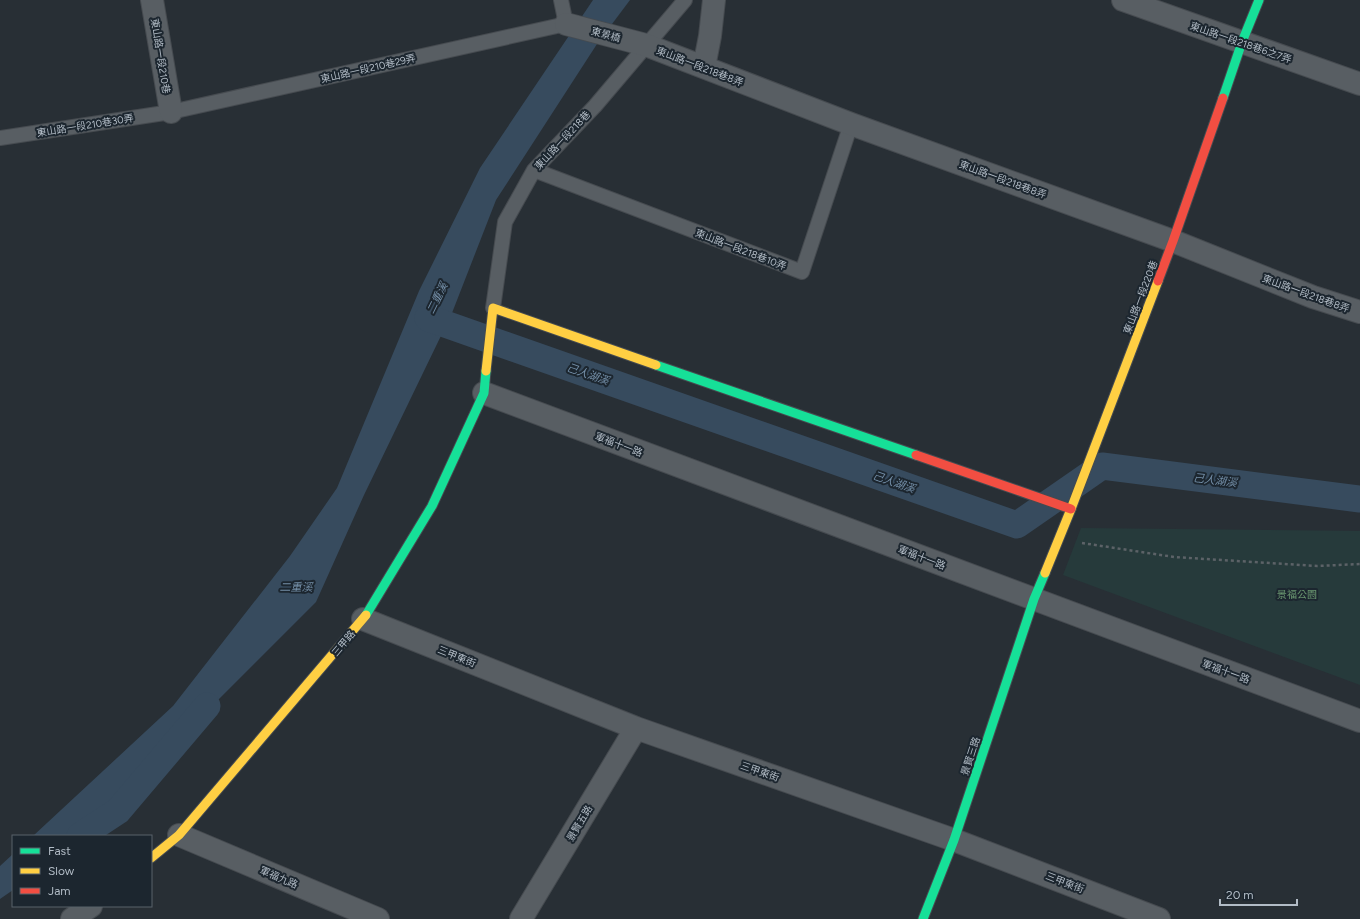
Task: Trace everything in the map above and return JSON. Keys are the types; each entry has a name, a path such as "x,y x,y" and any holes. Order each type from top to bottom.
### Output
{"street":[{"name":"東山路一段210巷","path":"152,0 171,112"},
{"path":"704,67 710,36 714,0"},
{"name":"東山路一段218巷6之7弄","path":"1123,0 1360,84"},
{"name":"東山路一段220巷","path":"1034,599 1071,508 1173,241 1242,42 1259,0"},
{"name":"東景橋","path":"566,24 646,45"},
{"name":"東山路一段218巷8弄","path":"646,45 851,124 1173,241 1313,297 1360,312"},
{"path":"493,308 1071,508"},
{"name":"三甲路","path":"152,857 179,835 364,619 432,506 484,393 493,308"},
{"name":"軍福十一路","path":"484,393 1360,721"},
{"name":"景賢三路","path":"923,919 954,840 1034,599"},
{"name":"三甲東街","path":"364,619 636,728 954,840 1159,919"},
{"name":"景賢五路","path":"521,919 636,728"},
{"name":"軍福九路","path":"179,835 378,919"},
{"path":"72,919 90,907"}],"lane":[{"path":"561,0 566,24"},
{"name":"東山路一段218巷","path":"493,308 505,222 534,170 595,106 685,0"},
{"name":"東山路一段210巷29弄","path":"171,112 566,24"},
{"name":"東山路一段210巷30弄","path":"0,138 171,112"},
{"name":"東山路一段218巷10弄","path":"534,170 802,272 851,124"}],"path":[{"path":"1058,539 1174,557 1317,566 1360,564"}],"green space":[{"name":"景福公園","path":"1081,528 1360,531 1360,685 1063,575"}],"water":[{"name":"二重溪","path":"593,0 630,0 597,44 496,200 452,313 364,495 316,602 191,727 74,835 34,835 173,706 290,556 337,488 419,291 480,168"},
{"path":"12,855 12,891 0,899 0,866"}],"waterway":[{"name":"己人湖溪","path":"428,318 1017,525 1102,466 1360,499"},
{"name":"二重溪","path":"82,835 118,811 207,706"}],"traffic: fast":[{"path":"1223,98 1242,42 1259,0"},
{"path":"656,365 916,455"},
{"path":"366,615 432,506 484,393 486,371"},
{"path":"923,919 954,840 1034,599 1045,573"}],"traffic: slow":[{"path":"1045,573 1158,281"},
{"path":"486,371 493,308 656,365"},
{"path":"152,857 179,835 366,615"}],"traffic: jam":[{"path":"1158,281 1223,98"},
{"path":"916,455 1071,509"}]}
